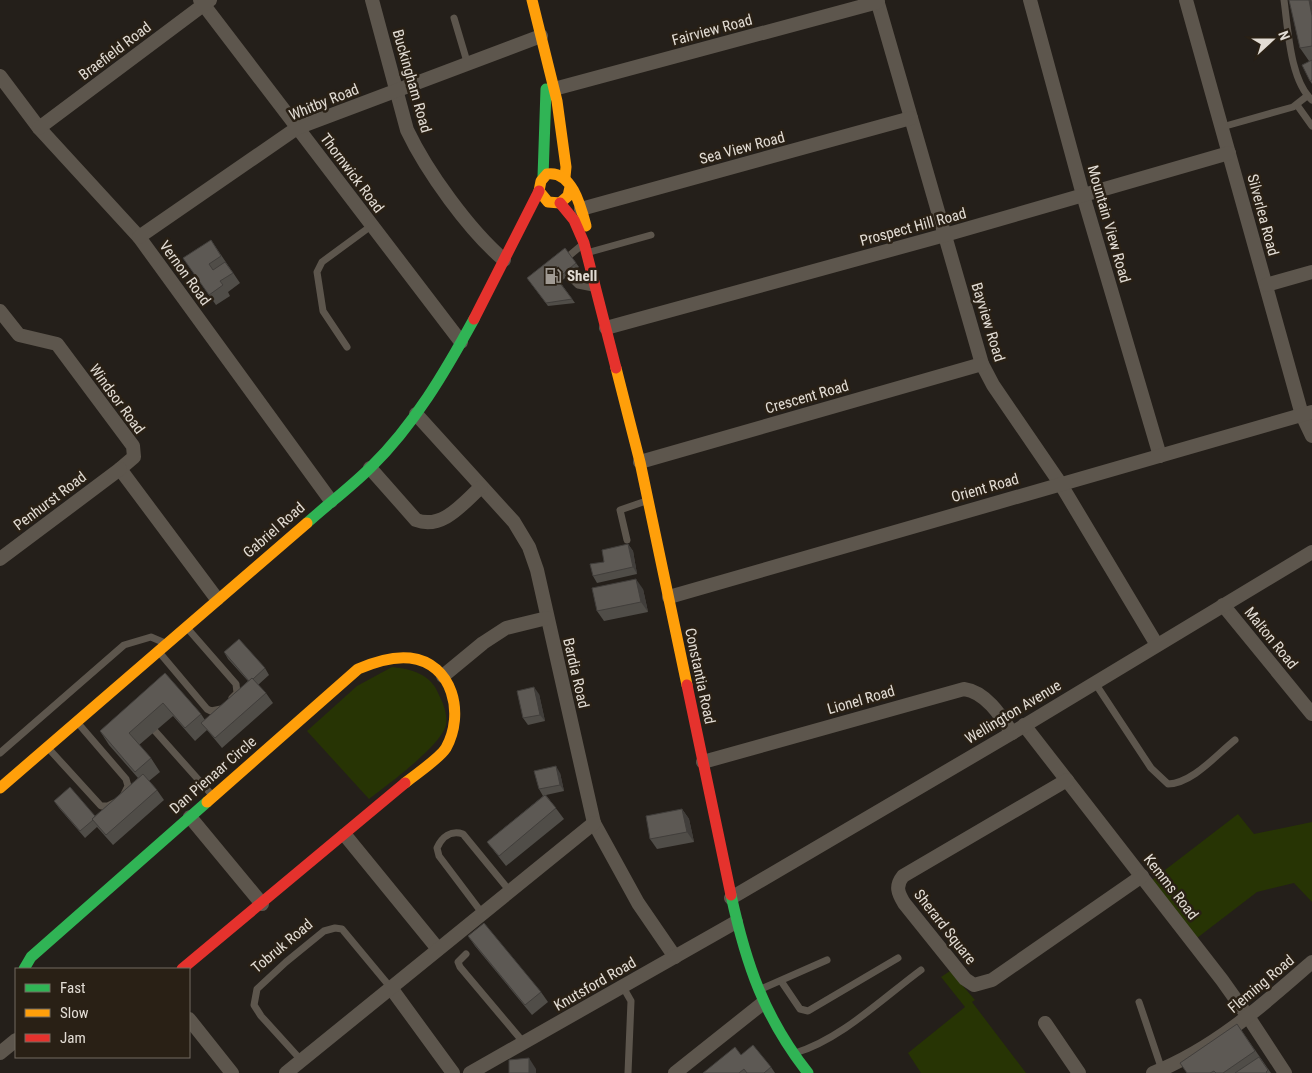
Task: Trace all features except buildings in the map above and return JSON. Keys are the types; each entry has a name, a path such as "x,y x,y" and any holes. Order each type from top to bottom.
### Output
{"street":[{"name":"Buckingham Road","path":"372,0 407,130 431,173 482,239 504,260"},
{"path":"532,0 554,89 566,167 568,196 549,209 539,191 543,177 548,67"},
{"name":"Mountain View Road","path":"1030,0 1083,195 1160,456"},
{"name":"Silverlea Road","path":"1186,0 1266,285 1307,414 1312,436"},
{"name":"Fairview Road","path":"554,89 878,1"},
{"name":"Bayview Road","path":"878,1 982,364 993,385 1060,483 1157,645"},
{"name":"Thornwick Road","path":"205,2 297,128 461,342"},
{"name":"Braefield Road","path":"39,128 205,2"},
{"name":"Whitby Road","path":"138,237 297,128 541,36"},
{"name":"Vernon Road","path":"0,76 39,128 138,237 331,501"},
{"name":"Sea View Road","path":"581,209 911,118"},
{"name":"Prospect Hill Road","path":"606,328 945,235 1229,153"},
{"path":"543,177 556,173 567,182"},
{"name":"Constantia Road","path":"567,182 581,209 592,273 649,501 736,922 760,997 793,1054 808,1073"},
{"name":"Gabriel Road","path":"2,784 370,468 416,414 461,342 539,191"},
{"name":"Constantia Road","path":"549,209 574,220 587,248"},
{"name":"Gabriel Road","path":"511,247 549,209"},
{"path":"1266,285 1312,272"},
{"name":"Windsor Road","path":"0,311 19,335 57,344 133,446 134,457 120,469"},
{"name":"Crescent Road","path":"640,462 982,364"},
{"name":"Bardia Road","path":"416,414 514,522 529,547 537,570 546,618 594,823 638,903 675,957"},
{"name":"Orient Road","path":"669,597 1060,483 1307,414"},
{"path":"370,468 416,520 423,522 438,522 481,487"},
{"path":"120,469 217,599"},
{"name":"Penhurst Road","path":"2,553 120,469"},
{"name":"Wellington Avenue","path":"731,898 1012,733 1312,552"},
{"name":"Malton Road","path":"1223,605 1312,714"},
{"path":"183,968 345,836 446,749 453,729 456,707 443,676 483,643 506,628 546,618"},
{"name":"Dan Pienaar Circle","path":"25,968 31,957 358,669 376,660 401,657 415,658 433,667 443,676"},
{"name":"Lionel Road","path":"702,762 964,689 972,690 987,701 1012,733"},
{"name":"Kemms Road","path":"1024,725 1250,1018 1285,1073"},
{"name":"Sherard Square","path":"1067,780 903,876 898,881 897,889 904,903 965,979 974,985 992,980 1142,876"},
{"path":"190,816 262,904"},
{"path":"286,1073 509,890 594,823"},
{"path":"345,836 438,949"},
{"name":"Knutsford Road","path":"470,1073 736,922"},
{"name":"Fleming Road","path":"1157,1071 1179,1063 1250,1018 1312,962"},
{"path":"391,988 453,1073"},
{"path":"675,1073 760,997"},
{"path":"190,1020 232,1073"},
{"path":"1045,1023 1079,1073"},
{"path":"0,1053 15,1041"}],"lane":[{"path":"1222,127 1298,105 1310,98 1296,73 1284,0"},
{"path":"454,18 468,65"},
{"path":"1298,105 1312,126"},
{"path":"348,347 323,311 317,272 322,262 371,226"},
{"path":"570,256 587,248 651,234"},
{"path":"568,275 578,285 596,288"},
{"path":"627,540 620,510 649,501"},
{"path":"0,753 124,645 151,637 162,647 179,676 211,711 219,710 237,693 236,684 186,627"},
{"path":"172,682 179,676"},
{"path":"1094,682 1151,768 1168,784 1177,784 1188,779 1235,740"},
{"path":"47,747 96,802 104,807 112,804 125,793 128,786 126,779 76,722"},
{"path":"155,731 213,796"},
{"path":"98,747 105,741"},
{"path":"482,913 439,856 437,848 440,842 455,831 463,834 509,890"},
{"name":"Tobruk Road","path":"301,1060 261,1016 254,1005 257,988 324,931 335,928 342,929 391,988"},
{"path":"466,954 458,962 460,967 524,1043"},
{"path":"781,980 800,1009 808,1011 898,958"},
{"path":"760,997 781,980 827,960"},
{"path":"793,1054 823,1041 860,1017 921,970"},
{"path":"624,987 631,1002 628,1073"},
{"path":"1139,1002 1157,1071"}],"green space":[{"path":"392,667 414,671 431,682 444,705 446,725 442,734 424,754 369,799 307,731 357,686"},
{"path":"1238,814 1254,834 1312,822 1312,902 1294,883 1257,892 1197,938 1152,880"},
{"path":"950,971 975,1000 972,1002 1026,1073 921,1073 908,1053 965,1007 941,977"}],"traffic: fast":[{"path":"543,177 546,89"},
{"path":"307,523 363,474 387,451 401,434 428,397 474,319"},
{"path":"25,968 31,957 207,802"},
{"path":"731,895 750,967 768,1010 808,1073"}],"traffic: slow":[{"path":"532,0 557,101 566,167 565,177"},
{"path":"570,187 568,196 560,203 548,202 539,191 541,181 547,174 556,174 563,178 574,191 586,226"},
{"path":"616,368 640,462 687,685"},
{"path":"0,788 307,523"},
{"path":"207,802 358,669 383,660 397,658 410,658 425,662 436,669 445,680 451,692 454,706 452,735 446,748 433,762 405,783"}],"traffic: jam":[{"path":"474,319 539,191"},
{"path":"560,203 574,220 584,243 616,368"},
{"path":"687,685 731,895"},
{"path":"183,968 405,783"}],"place":[{"name":"Shell","path":"553,276"}]}
